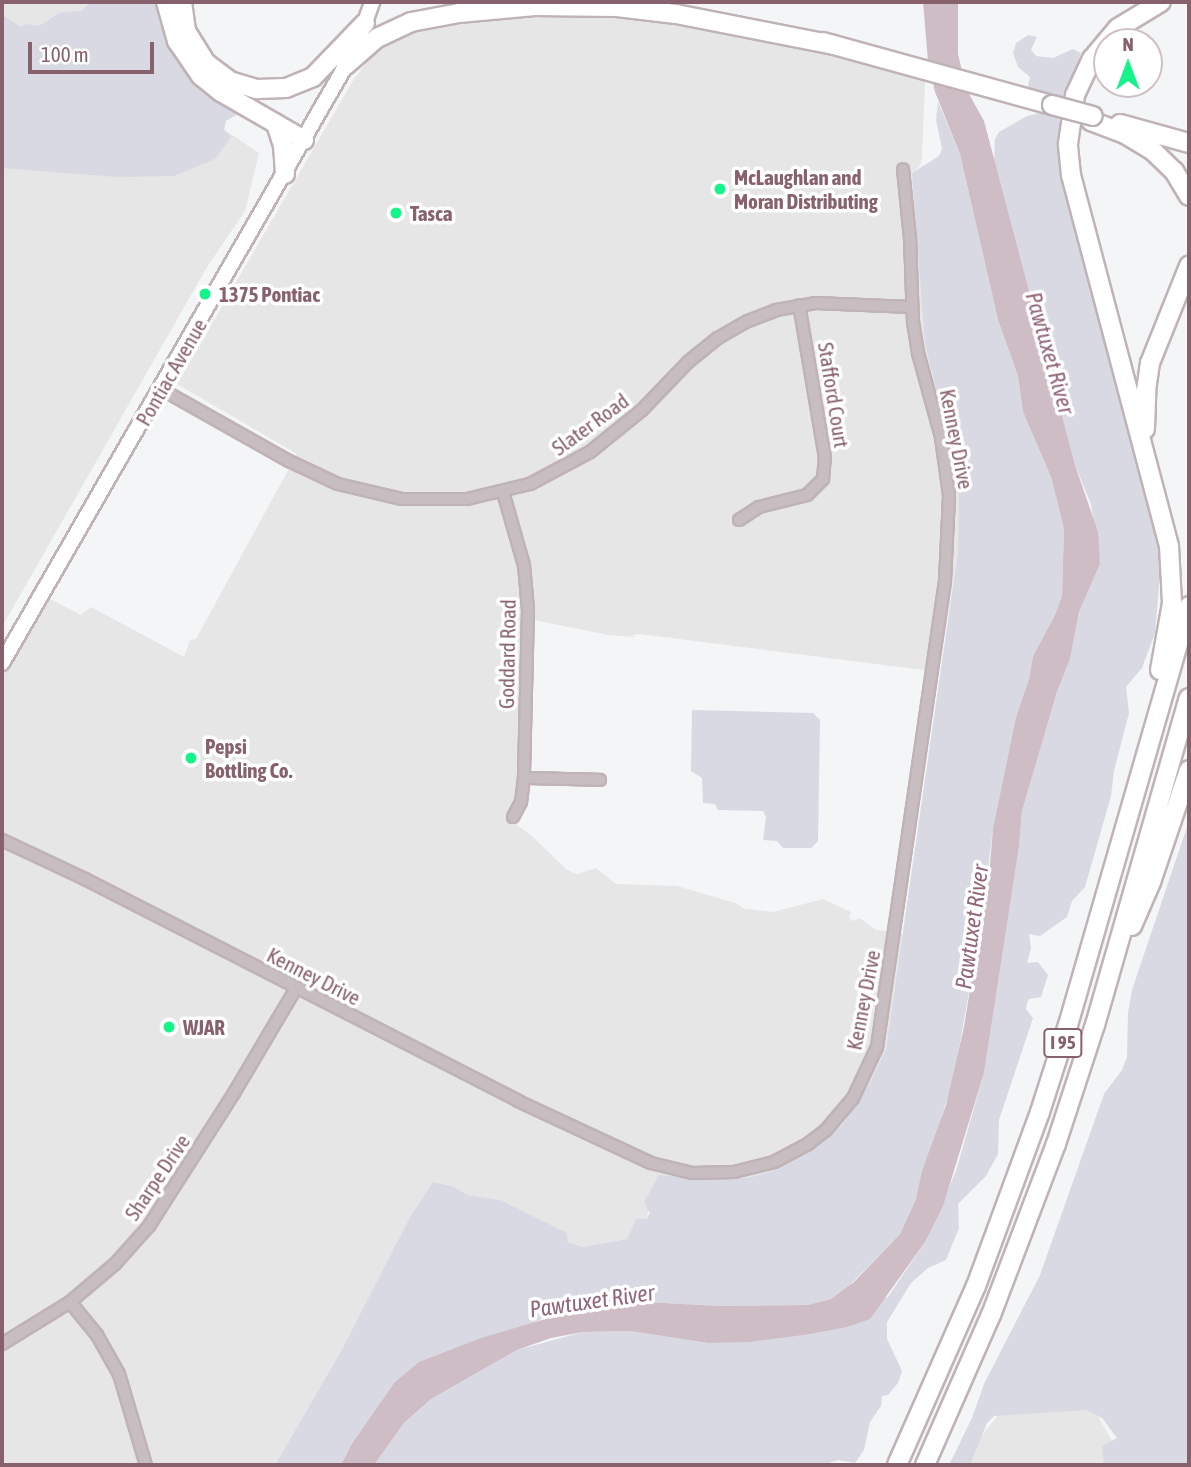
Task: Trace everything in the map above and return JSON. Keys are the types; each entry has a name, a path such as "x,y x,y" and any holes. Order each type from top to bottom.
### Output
{"highway":[{"path":"166,2 177,41 195,70 214,88 304,140"},
{"path":"182,2 190,40 206,63 230,81 257,89 286,88 313,77 365,23"},
{"path":"676,2 1189,143"},
{"path":"1140,775 1172,595 1170,552 1071,176 1068,144 1075,95 1092,59 1118,28 1161,2"},
{"path":"346,65 377,38 411,22 525,7 617,7 676,14 834,45"},
{"path":"1092,118 1153,151 1174,171 1189,196"},
{"path":"276,124 283,145 285,174"},
{"path":"1159,504 1146,435 1147,382 1156,345 1189,266"},
{"name":"I 95","path":"897,1465 957,1332 1023,1161 1062,1044 1189,606"},
{"name":"I 95","path":"925,1465 980,1342 1060,1133 1189,698"},
{"path":"1111,967 1149,889 1189,770"}],"main road":[{"name":"Pontiac Avenue","path":"2,663 285,174 346,65 372,2"}],"street":[{"name":"Kenney Drive","path":"2,840 85,879 627,1154 674,1170 712,1174 755,1168 801,1149 840,1115 862,1082 877,1047 947,569 949,495 946,466 938,424 918,353 911,307 910,239 903,169"},
{"name":"Slater Road","path":"161,389 289,461 338,484 390,498 424,501 467,499 503,492 550,475 590,452 642,410 688,362 734,327 762,315 799,305 835,302 911,307"},
{"name":"Stafford Court","path":"739,520 759,507 807,495 822,478 825,458 799,305"},
{"name":"Goddard Road","path":"503,492 527,580 524,778 521,802 513,817"},
{"path":"524,778 600,780"},
{"name":"Sharpe Drive","path":"2,1343 70,1302 121,1258 163,1207 296,988"},
{"path":"70,1302 97,1335 120,1374 146,1465"}],"shaded area":[{"path":"2,2 137,2 173,95 259,153 245,211 207,267 2,627"},
{"path":"91,2 166,2 237,104 238,114 226,121 224,130 231,137 215,159 174,176 117,177 2,168 2,15 21,27 26,24 39,26 59,13 81,11"},
{"path":"923,2 958,2 958,54 962,71 969,94 984,121 1075,465 1098,532 1100,564 1079,612 1070,659 1057,692 1022,811 1019,847 984,1073 943,1206 925,1242 870,1319 847,1327 748,1342 708,1343 630,1331 583,1332 551,1338 517,1350 431,1399 404,1423 374,1465 341,1465 351,1445 394,1383 419,1362 481,1338 610,1300 719,1306 808,1305 831,1299 854,1282 900,1234 916,1199 922,1171 946,1105 964,1027 990,865 993,828 1016,717 1029,679 1033,656 1055,615 1062,595 1064,529 1051,477 1023,412 1018,376 998,320 960,154 935,92 928,61"},
{"path":"535,12 623,13 750,33 925,82 922,158 920,166 912,173 943,411 959,479 958,551 939,672 640,634 632,635 636,637 608,635 529,619 526,796 514,823 532,836 567,870 577,874 596,868 616,884 677,886 735,903 745,909 773,912 823,899 851,912 849,918 853,921 860,918 876,930 903,933 886,1049 869,1084 842,1125 810,1150 776,1170 751,1177 688,1180 649,1210 646,1219 636,1220 627,1239 582,1247 568,1242 566,1233 501,1200 468,1195 452,1186 433,1182 410,1217 340,1353 275,1465 2,1465 2,665 44,596 81,615 91,607 184,657 190,640 196,639 297,454 177,384 354,79 379,46 426,25"},
{"path":"1028,35 1037,37 1031,50 1036,56 1053,58 1073,49 1081,53 1063,101 1027,91 1030,77 1018,67 1013,53 1016,43"},
{"path":"938,102 960,154 998,320 1018,376 1023,412 1051,477 1064,529 1062,594 1055,615 1033,656 1029,679 1016,717 993,828 982,918 954,1077 916,1199 900,1234 844,1291 831,1299 808,1305 719,1306 610,1300 553,1314 394,1383 351,1445 341,1465 275,1465 340,1353 410,1217 433,1182 452,1186 468,1195 501,1200 567,1233 568,1242 582,1247 627,1239 636,1219 646,1219 650,1213 644,1202 659,1175 714,1180 751,1177 776,1170 810,1150 842,1125 869,1084 886,1049 958,551 959,479 925,344 912,173 939,156 942,149 936,120"},
{"path":"1040,113 1059,118 1155,520 1161,562 1155,633 1142,668 1126,687 1129,713 1114,771 1111,796 1085,887 1072,901 1067,917 1040,936 1029,934 1031,948 1027,963 1038,962 1048,975 1041,997 1029,999 1027,1003 1026,1009 1033,1018 999,1120 998,1154 986,1176 958,1204 959,1228 946,1260 928,1268 911,1283 887,1322 887,1339 902,1371 898,1383 888,1395 882,1396 881,1406 870,1422 864,1450 855,1463 838,1460 822,1465 374,1465 404,1423 431,1399 517,1350 583,1332 630,1331 708,1343 804,1335 888,1297 925,1242 956,1171 984,1073 1019,847 1022,811 1057,692 1070,659 1079,612 1100,564 1091,504 1075,465 994,162 995,139 999,132 1027,116"},
{"path":"692,710 813,713 820,720 818,841 811,848 783,848 777,841 763,840 766,817 763,811 718,810 715,804 703,803 702,778 691,771"},
{"path":"1189,821 1189,1465 1104,1465 1102,1446 1117,1438 1102,1418 1087,1410 994,1416 987,1423 970,1465 949,1465 972,1418 984,1384 1040,1275 1104,1094 1122,1070 1127,1057 1128,1013 1132,990"},
{"path":"1092,1406 1126,1465 958,1465 1000,1413"}],"place":[{"name":"McLaughlan and Moran Distributing","path":"720,189"},
{"name":"Tasca","path":"396,213"},
{"name":"1375 Pontiac","path":"205,294"},
{"name":"Pepsi Bottling Co.","path":"191,758"},
{"name":"WJAR","path":"169,1027"}],"water label":[{"name":"Pawtuxet River","path":"1050,353"},
{"name":"Pawtuxet River","path":"972,927"},
{"name":"Pawtuxet River","path":"592,1301"}]}
